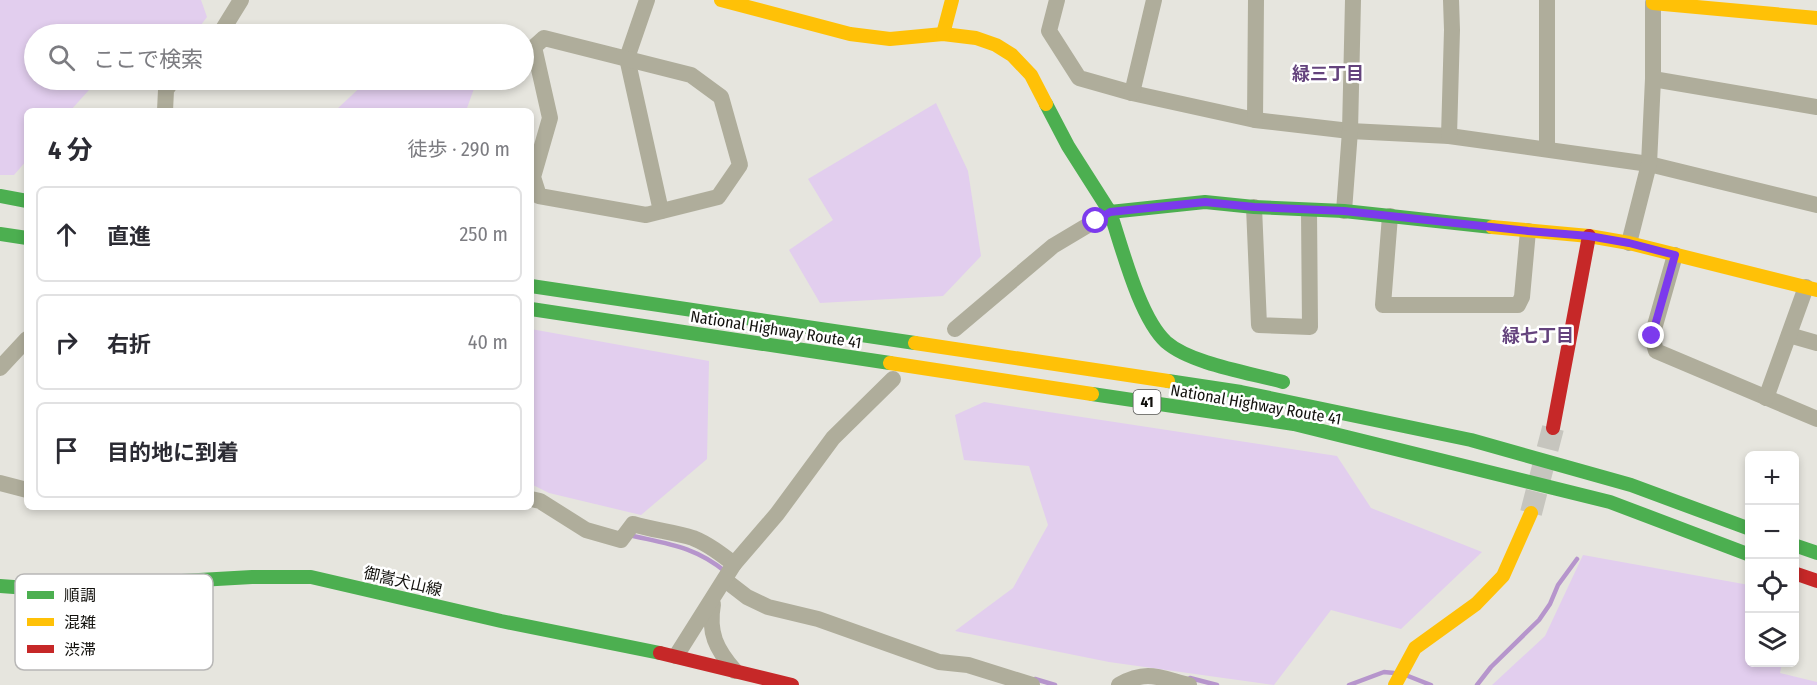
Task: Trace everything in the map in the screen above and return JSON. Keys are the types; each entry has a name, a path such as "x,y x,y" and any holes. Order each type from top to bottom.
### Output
{"main road":[{"path":"721,0 850,34 890,39 943,34 976,38 1012,55 1031,75 1068,146 1110,212 1146,312 1166,342 1181,352 1207,361 1292,384"},
{"path":"943,34 952,0"},
{"path":"1653,1 1746,5 1817,18"},
{"path":"0,196 24,200"},
{"path":"1110,212 1205,202 1309,211 1344,211 1589,236 1629,243 1811,288"},
{"path":"0,209 24,213"},
{"path":"0,234 24,238"},
{"path":"1553,428 1589,236"},
{"path":"0,243 24,244"},
{"name":"National Highway Route 41","path":"534,286 1240,392 1471,440 1631,485 1745,528"},
{"name":"National Highway Route 41","path":"534,309 1294,424 1610,502 1745,553"},
{"path":"1371,405 1394,411 1471,440"},
{"path":"1395,685 1415,648 1476,604 1503,576 1531,513"},
{"path":"1799,547 1817,553"},
{"path":"1799,575 1817,581"},
{"name":"御嵩犬山線","path":"213,579 311,576 501,621 676,656 792,685"},
{"name":"御嵩犬山線","path":"0,586 15,587"}],"street":[{"path":"226,24 241,0"},
{"path":"647,0 627,58 661,211"},
{"path":"1056,0 1049,31 1078,78 1132,93 1255,120 1350,131 1449,136 1649,164 1817,205"},
{"path":"1132,93 1154,0"},
{"path":"1255,120 1256,0"},
{"path":"1344,211 1350,131 1353,0"},
{"path":"1449,136 1451,0"},
{"path":"1547,0 1547,149"},
{"path":"1629,243 1649,164 1653,79 1653,1"},
{"path":"534,174 550,118 534,47 544,38 691,75 721,97 740,165 718,197 646,215 539,196 534,180"},
{"path":"1653,79 1817,107"},
{"path":"165,108 166,90"},
{"path":"1254,207 1259,325 1310,327 1309,211"},
{"path":"955,329 1053,246 1110,212"},
{"path":"1390,216 1383,305 1518,305 1521,297 1528,231"},
{"path":"1675,255 1652,336 1656,351 1817,419"},
{"path":"1766,398 1789,335 1811,288"},
{"path":"1789,335 1817,343"},
{"path":"0,368 24,342"},
{"path":"676,656 734,564 777,514 833,438 893,379"},
{"path":"0,483 24,489"},
{"path":"534,500 540,501 586,530 621,540 633,524 681,535 714,549 734,564"},
{"path":"724,580 747,597 768,607 818,619 939,662 968,665 1032,685"},
{"path":"714,597 710,622 713,634 720,653 735,671"},
{"path":"1119,685 1130,679 1148,675 1189,685"}],"shaded area":[{"path":"0,0 201,0 207,17 202,24 24,24 24,90 89,90 73,108 24,108 24,163 14,175 0,175"},
{"path":"357,90 473,90 467,108 338,108"},
{"path":"936,103 968,171 981,256 943,296 820,303 789,250 833,220 808,179"},
{"path":"534,330 709,361 707,459 641,515 549,493 534,486"},
{"path":"984,402 1337,456 1371,508 1482,552 1401,629 1331,610 1274,685 1109,662 955,631 1013,588 1048,525 1029,466 964,460 955,415"},
{"path":"1583,555 1745,584 1745,667 1781,667 1780,673 1817,682 1817,685 1492,685 1545,636"}],"waterway":[{"path":"629,535 692,551 726,572"},
{"path":"1477,685 1491,667 1539,620 1550,604 1558,585 1577,559"},
{"path":"1349,685 1384,672 1394,673"},
{"path":"1408,676 1431,685"},
{"path":"1190,678 1217,685"},
{"path":"1035,679 1055,685"}],"tunnel":[{"path":"1531,513 1553,428"}],"traffic: fast":[{"path":"1046,104 1068,146 1110,212 1205,202 1254,207 1344,211 1492,227"},
{"path":"0,196 24,200"},
{"path":"1110,212 1140,299 1156,331 1166,342 1177,350 1206,362 1283,382"},
{"path":"0,234 24,238"},
{"path":"534,286 915,343"},
{"path":"534,309 890,363"},
{"path":"1168,381 1241,392 1471,440 1631,485 1745,527"},
{"path":"1092,394 1294,424 1610,502 1745,553"},
{"path":"1799,547 1817,553"},
{"path":"213,579 311,577 501,621 660,653"},
{"path":"0,586 15,587"}],"traffic: slow":[{"path":"721,0 850,34 890,39 943,34 976,38 996,45 1012,55 1031,75 1046,104"},
{"path":"943,34 952,0"},
{"path":"1653,0 1653,3 1817,18"},
{"path":"1492,227 1589,236 1629,243 1817,290"},
{"path":"915,343 1168,381"},
{"path":"890,363 1092,394"},
{"path":"1395,685 1415,648 1476,604 1503,576 1531,513"}],"traffic: jam":[{"path":"1553,428 1589,236"},
{"path":"1799,575 1817,581"},
{"path":"660,653 792,685"}],"district":[{"name":"緑三丁目","path":"1328,74"},
{"name":"緑七丁目","path":"1538,336"}],"route":[{"path":"1096,221 1110,212 1205,202 1309,211 1344,211 1589,236 1629,243 1675,255 1652,336"}]}
